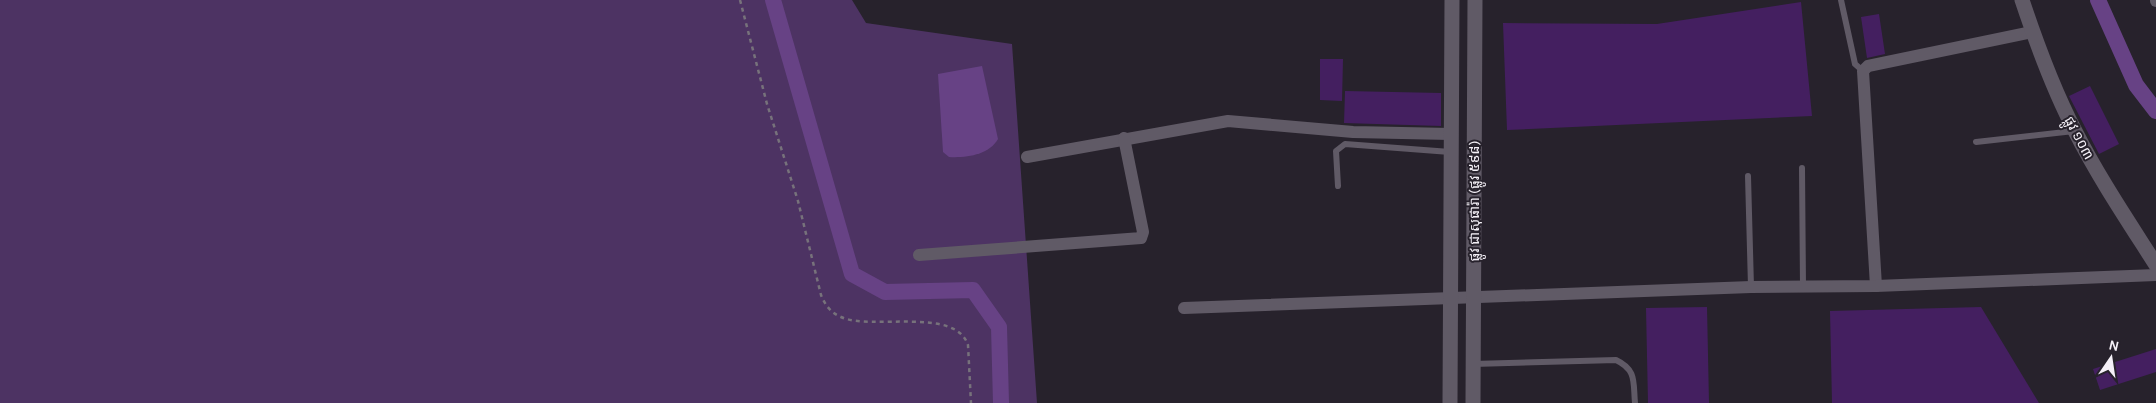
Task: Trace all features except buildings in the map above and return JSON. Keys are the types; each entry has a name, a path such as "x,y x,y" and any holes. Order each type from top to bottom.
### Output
{"main road":[{"name":"ផ្លូវ ជាសុផារ៉ា (ផ្លូវ ៥៩៨)","path":"1450,403 1452,0"},
{"name":"ផ្លូវ ជាសុផារ៉ា (ផ្លូវ ៥៩៨)","path":"1473,403 1475,0"},
{"name":"ផ្លូវ ១០៣","path":"2022,0 2045,68 2074,131 2156,266"},
{"path":"1452,43 1475,43"}],"street":[{"path":"1876,286 1863,70 1868,66 2032,32"},
{"path":"1027,157 1124,138 1228,121 1353,132 1451,134"},
{"path":"919,255 1141,238 1143,232 1124,138"},
{"path":"1184,308 1751,287 1876,286 2156,275"}],"lane":[{"path":"1841,0 1856,64 1863,70"},
{"path":"1976,142 2074,131"},
{"path":"1338,186 1336,151 1345,144 1451,152"},
{"path":"1802,168 1803,288"},
{"path":"1748,176 1751,287"},
{"path":"1474,364 1616,360 1626,364 1633,372 1635,403"}],"path":[{"path":"740,0 767,104 798,201 821,295 826,306 844,319 932,323 950,327 960,333 966,338 968,345 970,403"}],"shaded area":[{"path":"0,0 852,0 866,23 1012,44 1037,403 0,403"},
{"path":"982,66 998,139 989,149 983,152 970,156 949,157 943,152 938,74"}],"waterway":[{"path":"773,0 852,274 885,292 973,290 999,327 1001,403"},
{"path":"2098,0 2136,85 2156,111"}]}
